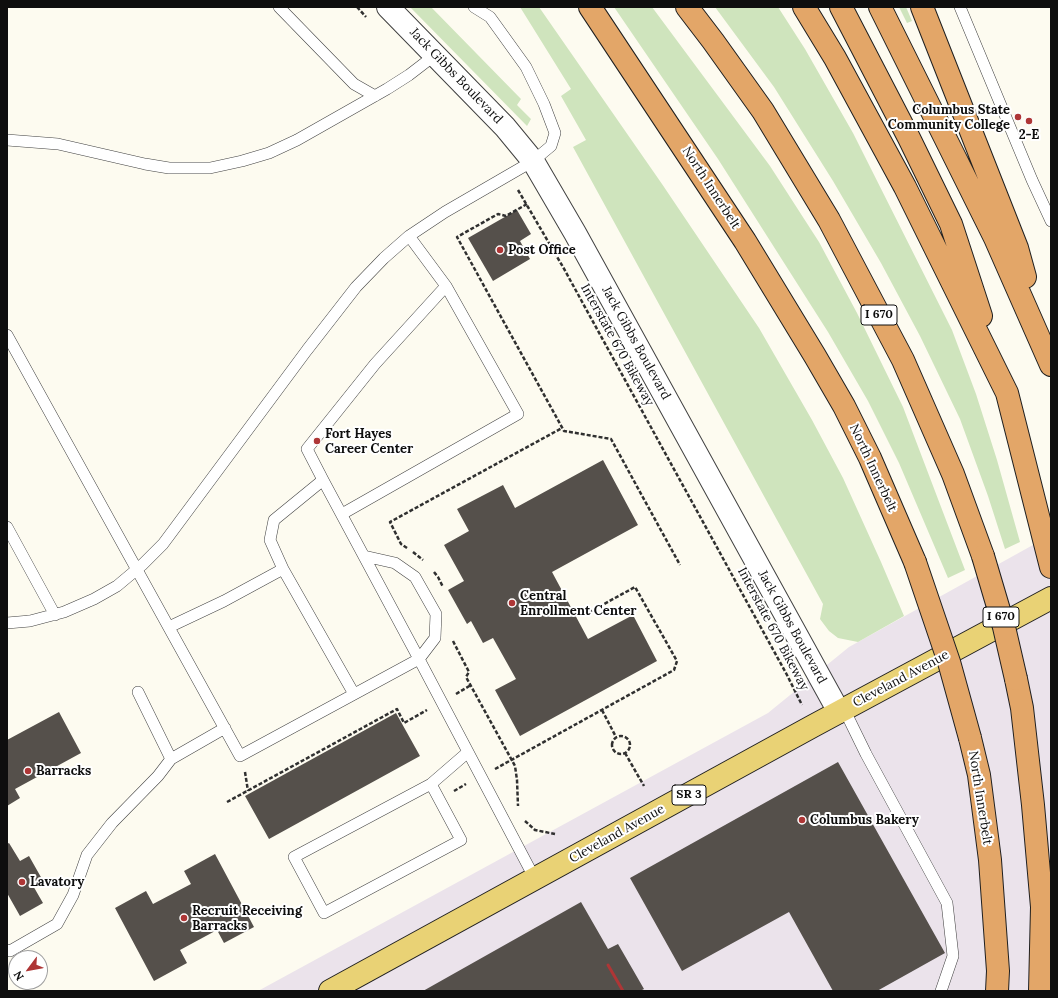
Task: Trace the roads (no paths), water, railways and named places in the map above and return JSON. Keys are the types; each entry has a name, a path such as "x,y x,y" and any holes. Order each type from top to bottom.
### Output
{"highway":[{"name":"I 670","path":"687,7 763,111 829,220 903,360 953,474 984,556 1004,627 1022,708 1034,805 1042,907 1040,991"},
{"path":"804,7 835,58 905,187 1007,393"},
{"path":"840,7 909,138 951,224 1007,393 1051,567"},
{"path":"880,7 995,238 1051,363"},
{"path":"922,7 1017,248 1051,363"},
{"name":"North Innerbelt","path":"590,8 745,241 815,356 844,406 870,458 915,562 949,662 979,775 990,860 998,971 997,991"}],"main road":[{"name":"Cleveland Avenue","path":"330,991 812,726 1051,598"}],"street":[{"name":"Jack Gibbs Boulevard","path":"388,7 505,127 533,161 576,232 841,711"}],"lane":[{"path":"279,7 354,84 375,96"},
{"path":"7,623 30,621 55,614 94,599 117,586 137,570 163,544 307,350 356,287 384,258 410,236 445,212 509,176 533,161 551,146 555,133 544,104 526,67 490,12 474,7"},
{"path":"960,7 1032,180 1051,221"},
{"path":"7,140 58,144 169,168 210,168 269,153 297,140 375,96 409,75 435,55"},
{"path":"342,514 518,414 446,286 410,236"},
{"path":"446,286 375,364 307,449 535,879"},
{"path":"7,335 240,756 418,659 435,638 436,614 415,577 395,563 364,556"},
{"path":"324,480 274,520 270,540 283,569 354,694"},
{"path":"7,527 55,614"},
{"path":"169,627 224,601 283,569"},
{"path":"138,692 171,760"},
{"path":"841,711 947,903 953,956 941,991"},
{"path":"7,950 10,951 57,924 73,895 87,856 112,823 158,776 171,760 225,728"},
{"path":"431,784 461,840 324,913 294,857 431,784 468,752"}],"railway":[{"path":"608,965 623,991"}],"place":[{"name":"Columbus State Community College","path":"1018,117"},
{"name":"2-E","path":"1029,121"},
{"name":"Post Office","path":"500,250"},
{"name":"Fort Hayes Career Center","path":"317,441"},
{"name":"Central Enrollment Center","path":"512,603"},
{"name":"Barracks","path":"28,771"},
{"name":"Columbus Bakery","path":"802,820"},
{"name":"Lavatory","path":"22,882"},
{"name":"Recruit Receiving Barracks","path":"184,918"}]}
